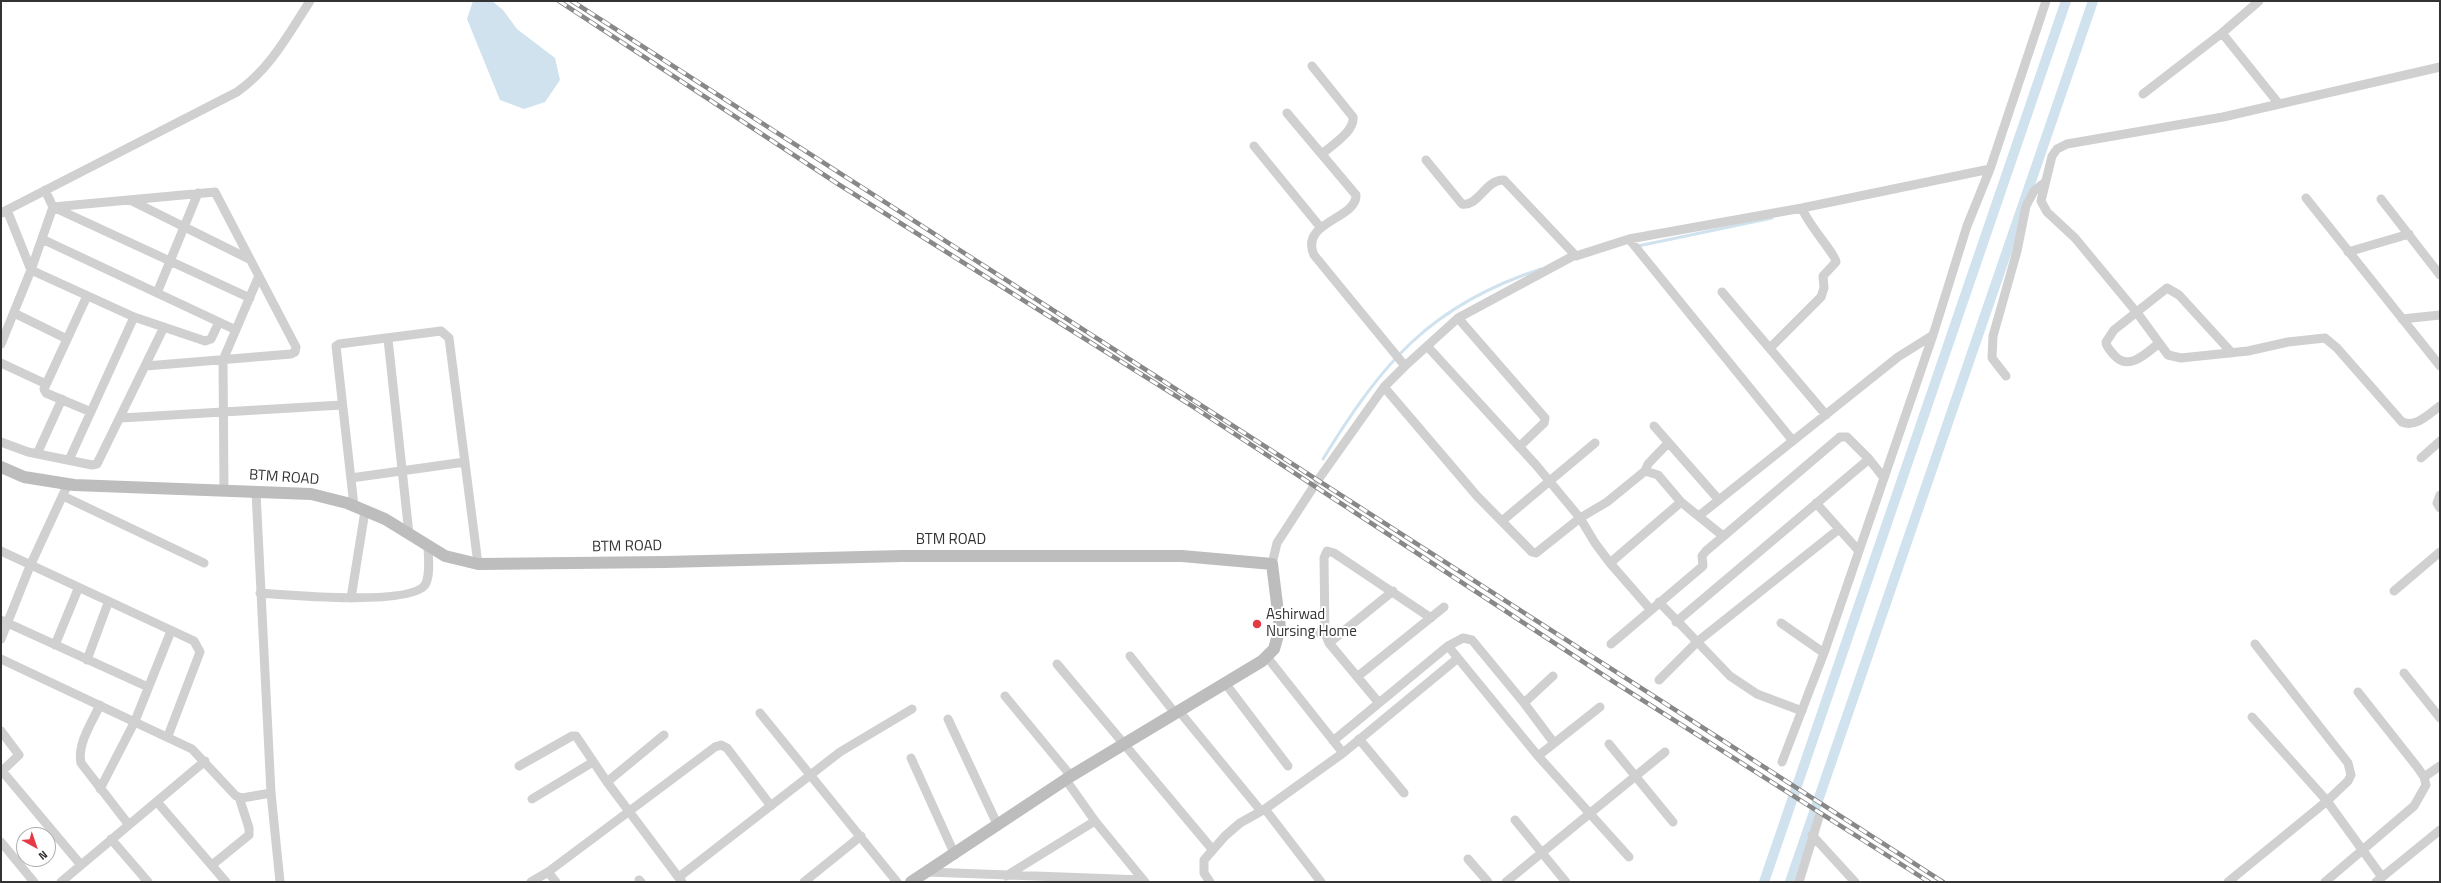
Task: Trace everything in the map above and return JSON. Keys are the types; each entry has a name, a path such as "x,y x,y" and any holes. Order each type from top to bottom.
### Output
{"street":[{"path":"219,322 207,341 163,329 31,270 4,212 44,190 237,92 254,80 268,65 310,1"},
{"path":"1782,762 1824,653 1858,550 1933,335 1967,226 1990,169 2046,1"},
{"path":"2143,94 2222,33 2260,1"},
{"path":"2222,33 2279,104"},
{"path":"1312,66 1353,117 1354,123 1322,154"},
{"path":"2440,67 2223,117 2067,144 2057,149 2052,156 2044,183 2042,206 2075,238 2136,311 2168,355 2174,358 2232,353 2288,342 2325,338 2337,348 2402,422 2409,425 2415,423 2440,406"},
{"path":"1287,113 1353,190 1356,199 1353,204 1322,228 1311,240 1310,247 1314,256 1400,360"},
{"path":"1254,146 1322,228"},
{"path":"1426,160 1462,204 1470,203 1491,184 1504,180 1575,255"},
{"path":"911,882 955,855 1069,778 1267,657 1274,650 1279,631 1272,564 1277,543 1316,483 1384,387 1400,360 1427,346 1458,318 1575,255 1630,239 1802,208 1990,169"},
{"path":"2006,376 1992,358 1993,336 2013,265 2026,206 2034,191 2044,183"},
{"path":"44,190 53,207 250,298"},
{"path":"53,207 198,194 210,191 215,192 219,197 248,259 296,347 294,352 291,354 146,366"},
{"path":"157,293 198,194"},
{"path":"2306,198 2440,366"},
{"path":"2381,199 2440,275"},
{"path":"130,200 248,259"},
{"path":"1,344 31,270 53,207"},
{"path":"1770,348 1821,297 1824,288 1823,276 1836,262 1835,256 1821,240 1802,208"},
{"path":"2348,252 2409,234"},
{"path":"42,239 236,330"},
{"path":"1630,239 1793,441"},
{"path":"224,491 223,360 258,278"},
{"path":"2159,343 2138,359 2124,363 2118,361 2106,346 2108,337 2114,330 2136,311 2167,288 2171,289 2232,353"},
{"path":"1722,292 1826,415"},
{"path":"87,296 46,384 46,393 91,412"},
{"path":"14,313 68,339"},
{"path":"2402,319 2440,315"},
{"path":"69,460 134,317"},
{"path":"1458,318 1544,418 1544,423 1519,447"},
{"path":"1,442 37,454 92,466 97,464 121,418 163,329"},
{"path":"351,598 360,508 351,478 336,346 339,344 441,332 449,338 478,564"},
{"path":"1700,515 1898,357 1933,335"},
{"path":"388,339 409,534"},
{"path":"1427,346 1549,481 1580,518 1595,543 1610,563 1650,609"},
{"path":"1,363 46,384"},
{"path":"1384,387 1477,496 1527,548 1536,553 1580,518 1607,502 1645,471 1648,464 1668,443"},
{"path":"37,454 62,399"},
{"path":"121,418 342,405"},
{"path":"1654,426 1719,500"},
{"path":"1611,644 1650,609 1703,566 1703,554 1842,436 1847,437 1869,459 1884,478"},
{"path":"2421,458 2440,441"},
{"path":"1502,521 1595,443"},
{"path":"1676,622 1869,459"},
{"path":"351,478 465,462"},
{"name":"BTM ROAD","path":"1,467 24,477 68,484 311,494 360,508 385,519 445,556 478,564 658,563 902,556 1182,556 1272,564"},
{"path":"1645,471 1658,475 1681,502 1700,515 1723,536"},
{"path":"1,638 4,621 68,484"},
{"path":"256,492 271,793 280,882"},
{"path":"2440,495 2437,503 2440,508"},
{"path":"63,496 204,563"},
{"path":"1610,563 1681,502"},
{"path":"1816,504 1858,550"},
{"path":"1659,680 1697,642 1839,529"},
{"path":"260,593 351,598 415,592 425,584 428,572 428,545"},
{"path":"1,551 108,603 194,641 200,652 168,736"},
{"path":"1378,703 1329,643 1324,633 1324,558 1328,552 1334,553 1393,591 1431,618"},
{"path":"2394,591 2440,552"},
{"path":"55,645 78,589"},
{"path":"1329,643 1393,591"},
{"path":"1659,602 1676,622 1730,676 1752,690 1802,711"},
{"path":"87,660 108,603"},
{"path":"1357,677 1444,607"},
{"path":"4,621 148,687"},
{"path":"1781,623 1824,653"},
{"path":"100,789 135,721 170,631"},
{"path":"1279,631 1324,633"},
{"path":"1333,741 1448,646 1463,638 1472,640 1524,703 1554,743"},
{"path":"2228,882 2327,802 2348,781 2351,775 2348,763 2255,644"},
{"path":"1448,646 1538,756 1591,813 1629,857"},
{"path":"1130,656 1263,810 1321,882"},
{"path":"1267,657 1343,753"},
{"path":"1210,882 1204,873 1204,860 1212,849 1240,823 1263,810 1343,753 1458,658"},
{"path":"1,659 168,736 192,749 205,761 232,793 239,797 271,793"},
{"path":"1057,664 1123,745 1212,849"},
{"path":"2404,673 2440,718"},
{"path":"1524,703 1553,676"},
{"path":"1225,683 1288,766"},
{"path":"2325,882 2414,806 2426,785 2424,777 2358,692"},
{"path":"1006,696 1069,778 1095,821 1144,881"},
{"path":"100,705 79,754 85,771 129,825"},
{"path":"1538,756 1600,707"},
{"path":"520,766 572,736 579,740 607,782 681,880 771,806 840,752 912,709"},
{"path":"760,713 897,882"},
{"path":"2252,717 2327,802 2361,850 2379,880 2440,830"},
{"path":"948,719 998,826"},
{"path":"1,731 19,755 2,771 81,865"},
{"path":"607,782 664,735"},
{"path":"1359,739 1404,792"},
{"path":"1609,744 1673,822"},
{"path":"531,882 548,872 715,747 721,745 726,748 771,806"},
{"path":"1506,882 1665,752"},
{"path":"911,758 955,855"},
{"path":"65,881 111,839 158,803 205,761"},
{"path":"532,799 593,762"},
{"path":"2424,777 2440,766"},
{"path":"212,865 249,835 249,828 239,797"},
{"path":"158,803 226,882"},
{"path":"1799,882 1812,835 1819,817"},
{"path":"1515,820 1566,882"},
{"path":"1006,876 1095,821"},
{"path":"1812,835 1855,882"},
{"path":"804,882 861,836"},
{"path":"111,839 148,882"},
{"path":"1,842 34,882"},
{"path":"1468,858 1488,882"},
{"path":"548,872 556,882"},
{"path":"927,872 1144,881"}],"water":[{"path":"473,1 492,1 503,10 517,29 555,58 560,80 545,102 524,109 500,100 467,19"}],"waterway":[{"path":"1764,882 2066,1"},
{"path":"1790,882 2093,1"},
{"path":"1638,246 1772,218"},
{"path":"1323,459 1366,394 1389,366 1412,342 1439,320 1468,300 1502,284 1541,269"}],"railway":[{"path":"559,1 838,184 1192,406 1614,682 1929,882"},
{"path":"572,1 1943,882"}],"place":[{"name":"Ashirwad Nursing Home","path":"1257,624"}]}
